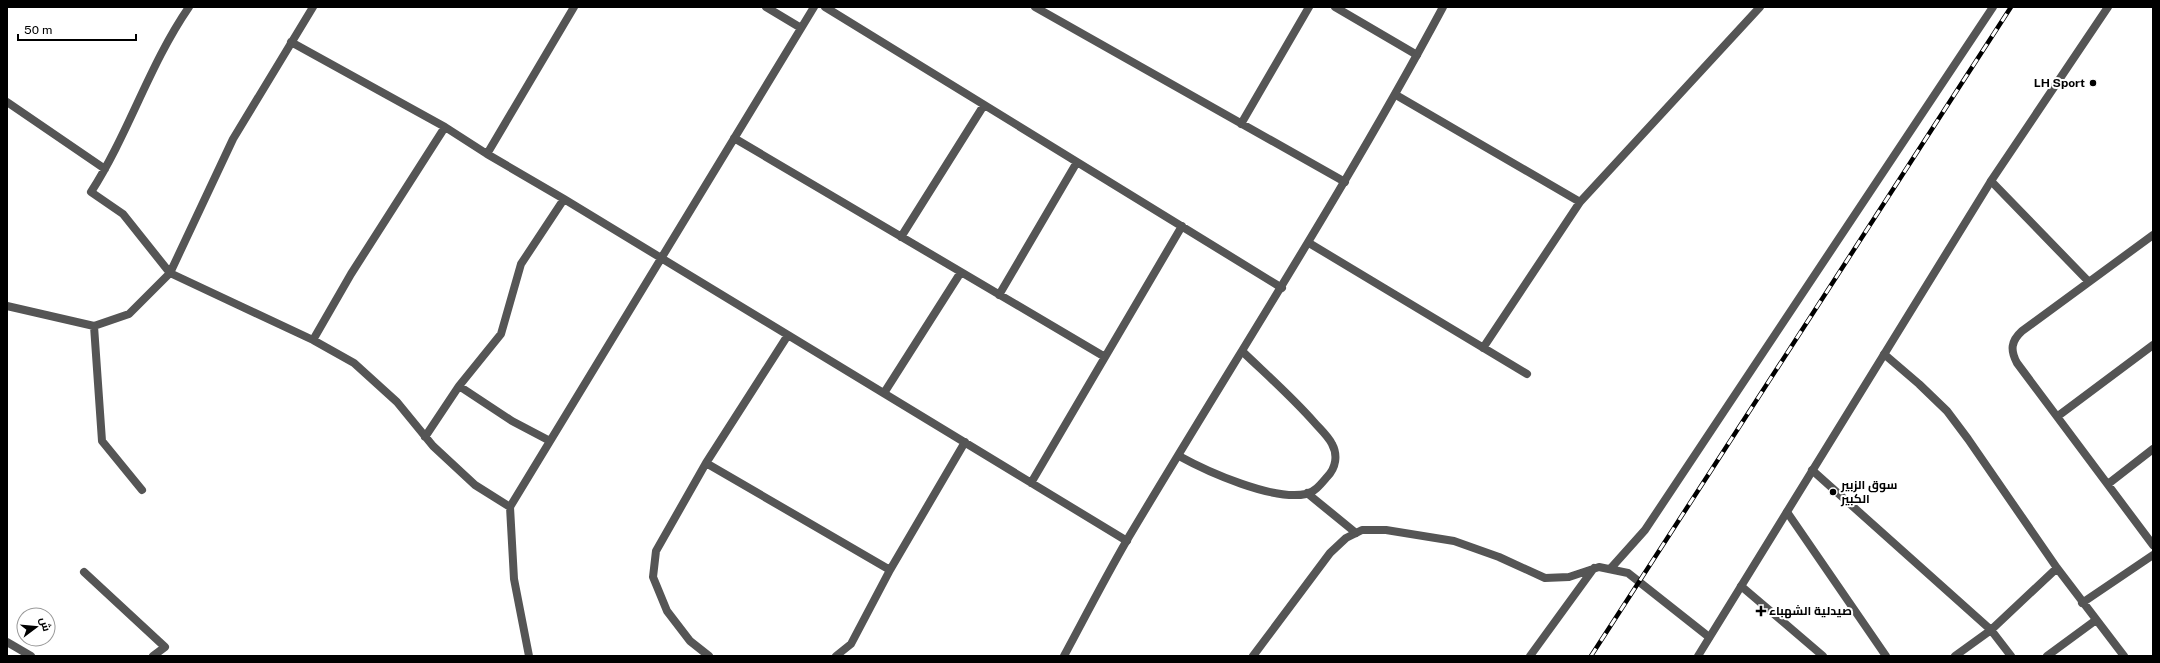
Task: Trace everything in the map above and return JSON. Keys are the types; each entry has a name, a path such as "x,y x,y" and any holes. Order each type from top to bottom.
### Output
{"street":[{"path":"189,7 150,74 105,169 91,192 123,214 170,273 313,340 354,363 398,402 425,437 475,485 510,507"},
{"path":"7,306 94,326 128,314 170,273 233,139 313,7"},
{"path":"766,7 801,28"},
{"path":"529,656 514,579 510,507 814,7"},
{"path":"825,7 1282,288"},
{"path":"1035,7 1344,182"},
{"path":"1241,124 1310,7"},
{"path":"1335,7 1417,56"},
{"path":"1064,656 1127,541 1310,243 1344,182 1396,95 1443,7"},
{"path":"1483,348 1580,202 1760,7"},
{"path":"1611,568 1645,530 1993,7"},
{"path":"1698,656 1991,181 2108,7"},
{"path":"487,154 571,8"},
{"path":"291,42 445,126 487,154 662,258 965,442 1031,484 1127,541"},
{"path":"1396,95 1580,202"},
{"path":"7,102 105,169"},
{"path":"901,237 984,105"},
{"path":"313,340 351,274 445,126"},
{"path":"734,138 1105,357"},
{"path":"999,295 1077,162"},
{"path":"1991,181 2090,282"},
{"path":"425,437 459,386 500,334 521,264 564,199"},
{"path":"1031,484 1182,226"},
{"path":"2153,235 2022,331 2015,337 2012,346 2012,355 2016,363 2058,416 2153,545"},
{"path":"1310,243 1527,374"},
{"path":"884,393 961,272"},
{"path":"94,326 102,441 142,490"},
{"path":"709,656 690,641 667,612 654,577 656,551 706,463 788,335"},
{"path":"2058,416 2153,345"},
{"path":"1179,456 1204,469 1251,486 1292,495 1308,493 1318,488 1332,473 1336,457 1332,444 1286,392 1242,352"},
{"path":"1884,354 1919,384 1947,411 2082,603 2124,656"},
{"path":"459,386 512,421 550,441"},
{"path":"836,656 851,644 890,570 965,442"},
{"path":"2108,484 2153,449"},
{"path":"706,463 890,570"},
{"path":"1812,470 1991,630 2011,656"},
{"path":"1308,493 1356,533"},
{"path":"1787,512 1886,656"},
{"path":"1253,656 1330,553 1346,538 1362,530 1386,530 1454,541 1499,557 1545,578 1569,577 1599,567 1628,572 1709,637"},
{"path":"2082,603 2153,555"},
{"path":"1530,656 1594,568"},
{"path":"1955,656 1991,630 2057,568"},
{"path":"84,572 165,647 153,656"},
{"path":"1741,586 1823,656"},
{"path":"2047,656 2096,620"},
{"path":"7,642 31,656"}],"railway":[{"path":"1591,656 2011,7"}],"place":[{"name":"LH Sport","path":"2093,83"},
{"name":"سوق الزبير الكبير","path":"1833,492"},
{"name":"صيدلية الشهباء","path":"1761,611"}]}
